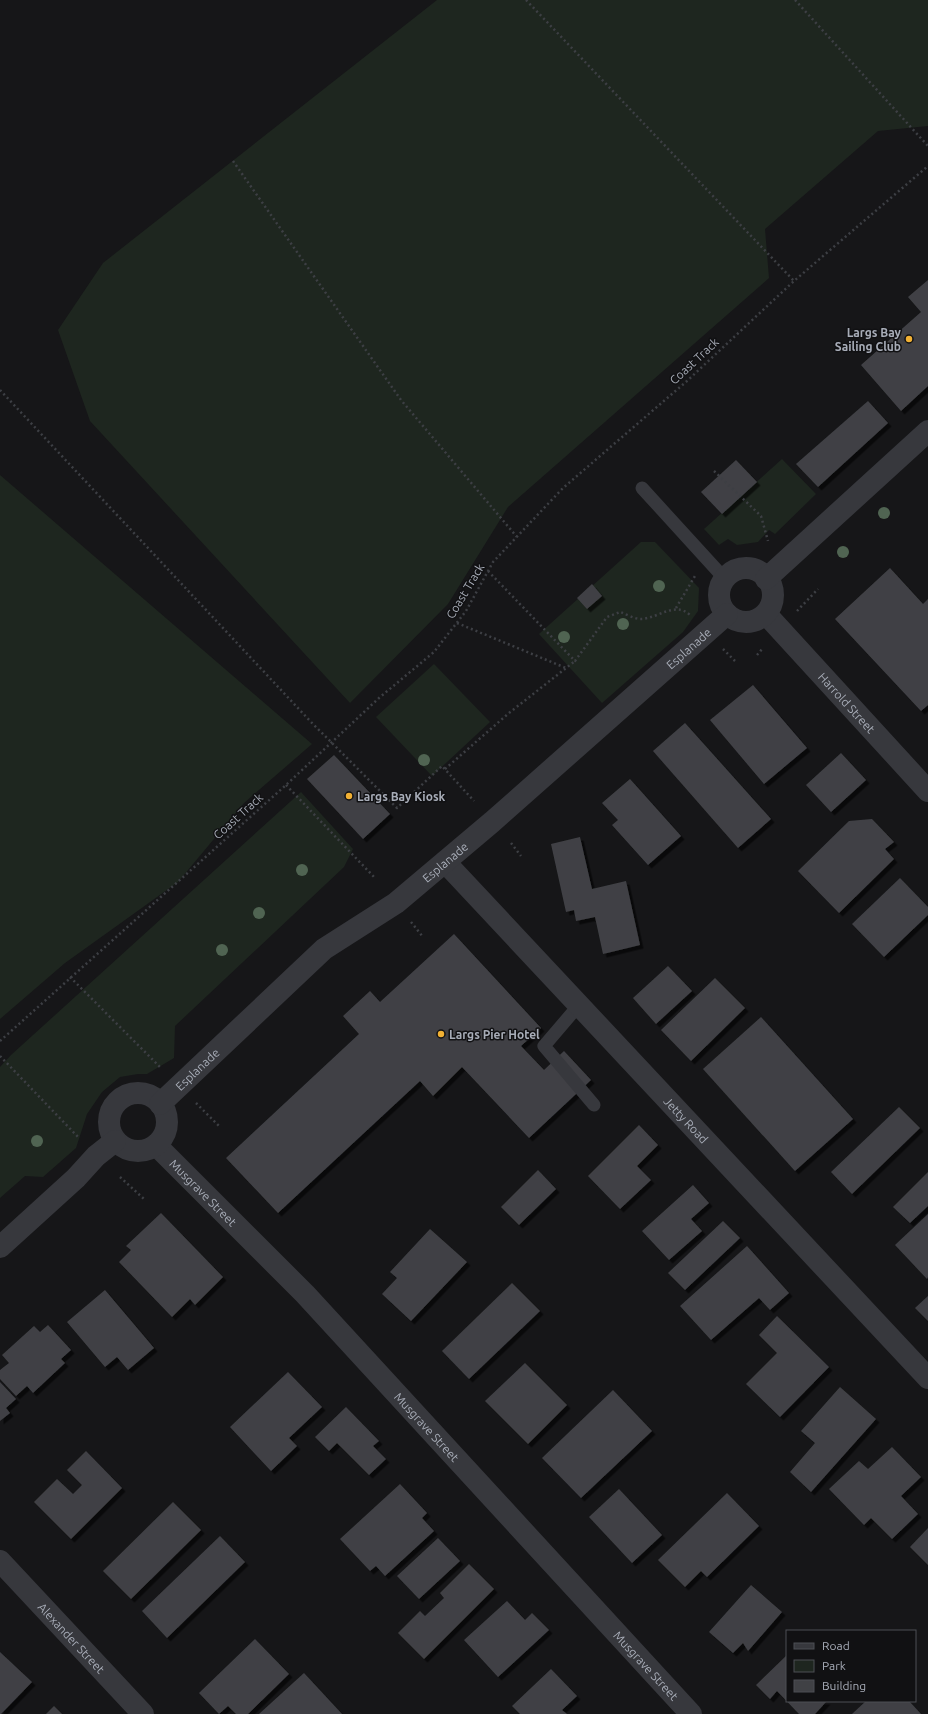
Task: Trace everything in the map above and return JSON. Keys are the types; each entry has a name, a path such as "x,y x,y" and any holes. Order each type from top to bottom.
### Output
{"street":[{"path":"766,579 928,431"},
{"path":"740,569 757,571 766,579 772,590 773,598 766,614 751,622 743,622 731,618 721,606 720,592 725,579 731,573 740,569"},
{"name":"Esplanade","path":"160,1104 324,949 396,903 492,822 727,614"},
{"name":"Harrold Street","path":"766,614 928,791"},
{"name":"Jetty Road","path":"445,862 928,1378"},
{"path":"132,1094 142,1094 152,1097 160,1104 167,1120 164,1134 156,1145 149,1149 135,1151 122,1147 115,1141 110,1133 108,1123 110,1113 115,1104 123,1097 132,1094"},
{"path":"0,1247 76,1178 96,1156 115,1141"},
{"name":"Musgrave Street","path":"156,1145 305,1294 691,1714"},
{"name":"Alexander Street","path":"0,1562 143,1714"}],"lane":[{"path":"642,488 725,579"},
{"path":"579,1005 544,1046 594,1105"}],"path":[{"path":"526,0 794,281"},
{"path":"795,0 928,146"},
{"path":"233,161 401,400 516,537"},
{"name":"Coast Track","path":"0,1041 70,976 286,785 380,698 434,652 466,611 493,562 563,488 687,381 794,281 928,166"},
{"path":"0,390 306,716 397,808 442,766 474,801"},
{"path":"714,470 761,516 768,541"},
{"path":"488,571 576,660"},
{"path":"445,769 509,713 576,660 607,617 620,612 639,619 654,617 676,608 697,574"},
{"path":"796,613 818,589"},
{"path":"676,608 684,610 696,621"},
{"path":"457,623 566,668"},
{"path":"721,647 735,661"},
{"path":"757,655 764,648"},
{"path":"286,785 375,878"},
{"path":"511,843 521,856"},
{"path":"410,920 423,937"},
{"path":"70,976 161,1068"},
{"path":"0,1056 82,1141"},
{"path":"191,1099 220,1127"},
{"path":"120,1177 144,1199"}],"green space":[{"path":"437,0 928,0 928,126 878,131 765,229 769,278 508,507 448,604 350,703 90,421 58,330 103,263"},
{"path":"782,459 816,494 775,534 769,530 758,542 737,545 728,539 719,545 704,529"},
{"path":"0,475 312,744 244,803 178,882 65,963 0,1019"},
{"path":"641,542 655,542 699,588 698,611 683,632 602,703 539,634"},
{"path":"434,664 490,722 432,776 376,717"},
{"path":"301,792 353,849 344,867 175,1026 174,1058 147,1074 120,1077 102,1092 87,1114 76,1148 43,1177 25,1176 0,1198 0,1067 11,1055"}],"building":[{"name":"Largs Bay Sailing Club","path":"928,280 928,386 901,411 861,365 921,312 908,297"},
{"path":"868,401 888,423 818,487 796,464"},
{"path":"736,460 757,482 722,514 701,492"},
{"path":"890,568 923,604 928,599 928,705 921,711 835,619"},
{"path":"592,584 602,596 587,609 577,598"},
{"path":"753,685 807,748 764,784 710,720"},
{"path":"685,723 771,819 738,848 653,751"},
{"path":"841,753 866,780 831,812 806,785"},
{"name":"Largs Bay Kiosk","path":"334,755 390,814 363,839 307,779"},
{"path":"630,779 681,836 648,865 612,825 618,820 602,803"},
{"path":"872,819 894,842 885,849 894,859 839,913 798,871 849,821"},
{"path":"580,837 592,889 626,881 640,945 603,954 595,917 576,921 574,910 566,912 551,844"},
{"path":"900,878 928,907 928,915 884,957 852,924"},
{"path":"454,934 541,1028 521,1046 544,1070 564,1051 591,1080 529,1138 462,1067 433,1096 420,1081 278,1213 226,1158 359,1034 343,1016 370,991 380,1002"},
{"path":"668,966 692,991 656,1024 633,998"},
{"path":"715,978 745,1008 691,1061 661,1030"},
{"path":"761,1017 853,1119 795,1171 703,1069"},
{"path":"899,1107 920,1128 852,1194 831,1172"},
{"path":"639,1125 658,1145 637,1166 651,1180 620,1209 588,1176"},
{"path":"538,1170 556,1189 519,1225 501,1207"},
{"path":"928,1172 928,1206 910,1223 893,1207"},
{"path":"693,1185 709,1203 691,1219 702,1231 669,1260 642,1231"},
{"path":"161,1213 223,1277 195,1305 190,1299 172,1317 119,1262 131,1250 126,1246"},
{"path":"928,1214 928,1277 927,1279 895,1245"},
{"path":"723,1221 740,1238 685,1290 668,1273"},
{"path":"430,1229 467,1262 411,1321 382,1294 397,1278 390,1272"},
{"path":"747,1246 789,1293 770,1310 759,1298 711,1340 680,1306"},
{"path":"512,1283 540,1311 469,1379 442,1351"},
{"path":"105,1290 154,1348 128,1370 117,1357 105,1367 67,1322"},
{"path":"928,1296 928,1321 915,1308"},
{"path":"777,1316 829,1367 780,1417 746,1384 777,1353 759,1335"},
{"path":"48,1325 71,1350 61,1359 65,1363 33,1393 27,1386 16,1396 0,1379 0,1370 9,1363 2,1355 34,1326 40,1332"},
{"path":"525,1363 567,1405 528,1444 485,1401"},
{"path":"288,1372 322,1407 289,1438 297,1446 271,1471 230,1427"},
{"path":"0,1382 16,1399 6,1408 10,1413 0,1421"},
{"path":"840,1387 876,1419 811,1492 790,1472 815,1443 801,1431"},
{"path":"613,1390 652,1431 581,1498 542,1458"},
{"path":"346,1407 379,1441 373,1446 386,1459 369,1475 337,1443 329,1451 315,1437"},
{"path":"892,1447 921,1477 901,1496 918,1514 892,1539 871,1518 864,1525 829,1489 859,1461 868,1469"},
{"path":"86,1451 122,1488 71,1539 34,1502 57,1479 73,1494 82,1485 67,1470"},
{"path":"400,1484 427,1513 422,1518 434,1531 385,1576 376,1566 370,1571 340,1539"},
{"path":"619,1489 662,1535 632,1563 589,1517"},
{"path":"727,1493 759,1526 707,1577 701,1571 685,1587 658,1560"},
{"path":"173,1502 201,1530 131,1599 103,1571"},
{"path":"928,1528 928,1565 910,1547"},
{"path":"220,1536 245,1562 167,1638 142,1611"},
{"path":"438,1538 460,1561 419,1599 397,1576"},
{"path":"469,1564 494,1589 424,1659 398,1633 420,1611 425,1616 444,1598 440,1593"},
{"path":"751,1585 782,1612 748,1651 743,1643 733,1653 709,1632"},
{"path":"507,1601 525,1620 532,1613 549,1630 498,1677 464,1640"},
{"path":"255,1639 289,1674 248,1714 236,1714 228,1706 219,1714 199,1693"},
{"path":"0,1652 32,1682 1,1714 0,1714"},
{"path":"786,1656 786,1700 777,1691 770,1699 756,1685"},
{"path":"551,1669 577,1696 562,1710 567,1714 520,1714 512,1706"},
{"path":"304,1673 342,1714 259,1714"},
{"path":"788,1702 826,1702 815,1714 799,1714"},
{"path":"865,1702 910,1702 921,1714 852,1714"},
{"path":"54,1706 62,1714 46,1714"}],"place":[{"name":"Largs Bay Sailing Club","path":"909,339"},
{"name":"Largs Bay Kiosk","path":"349,796"},
{"name":"Largs Pier Hotel","path":"441,1034"}]}
